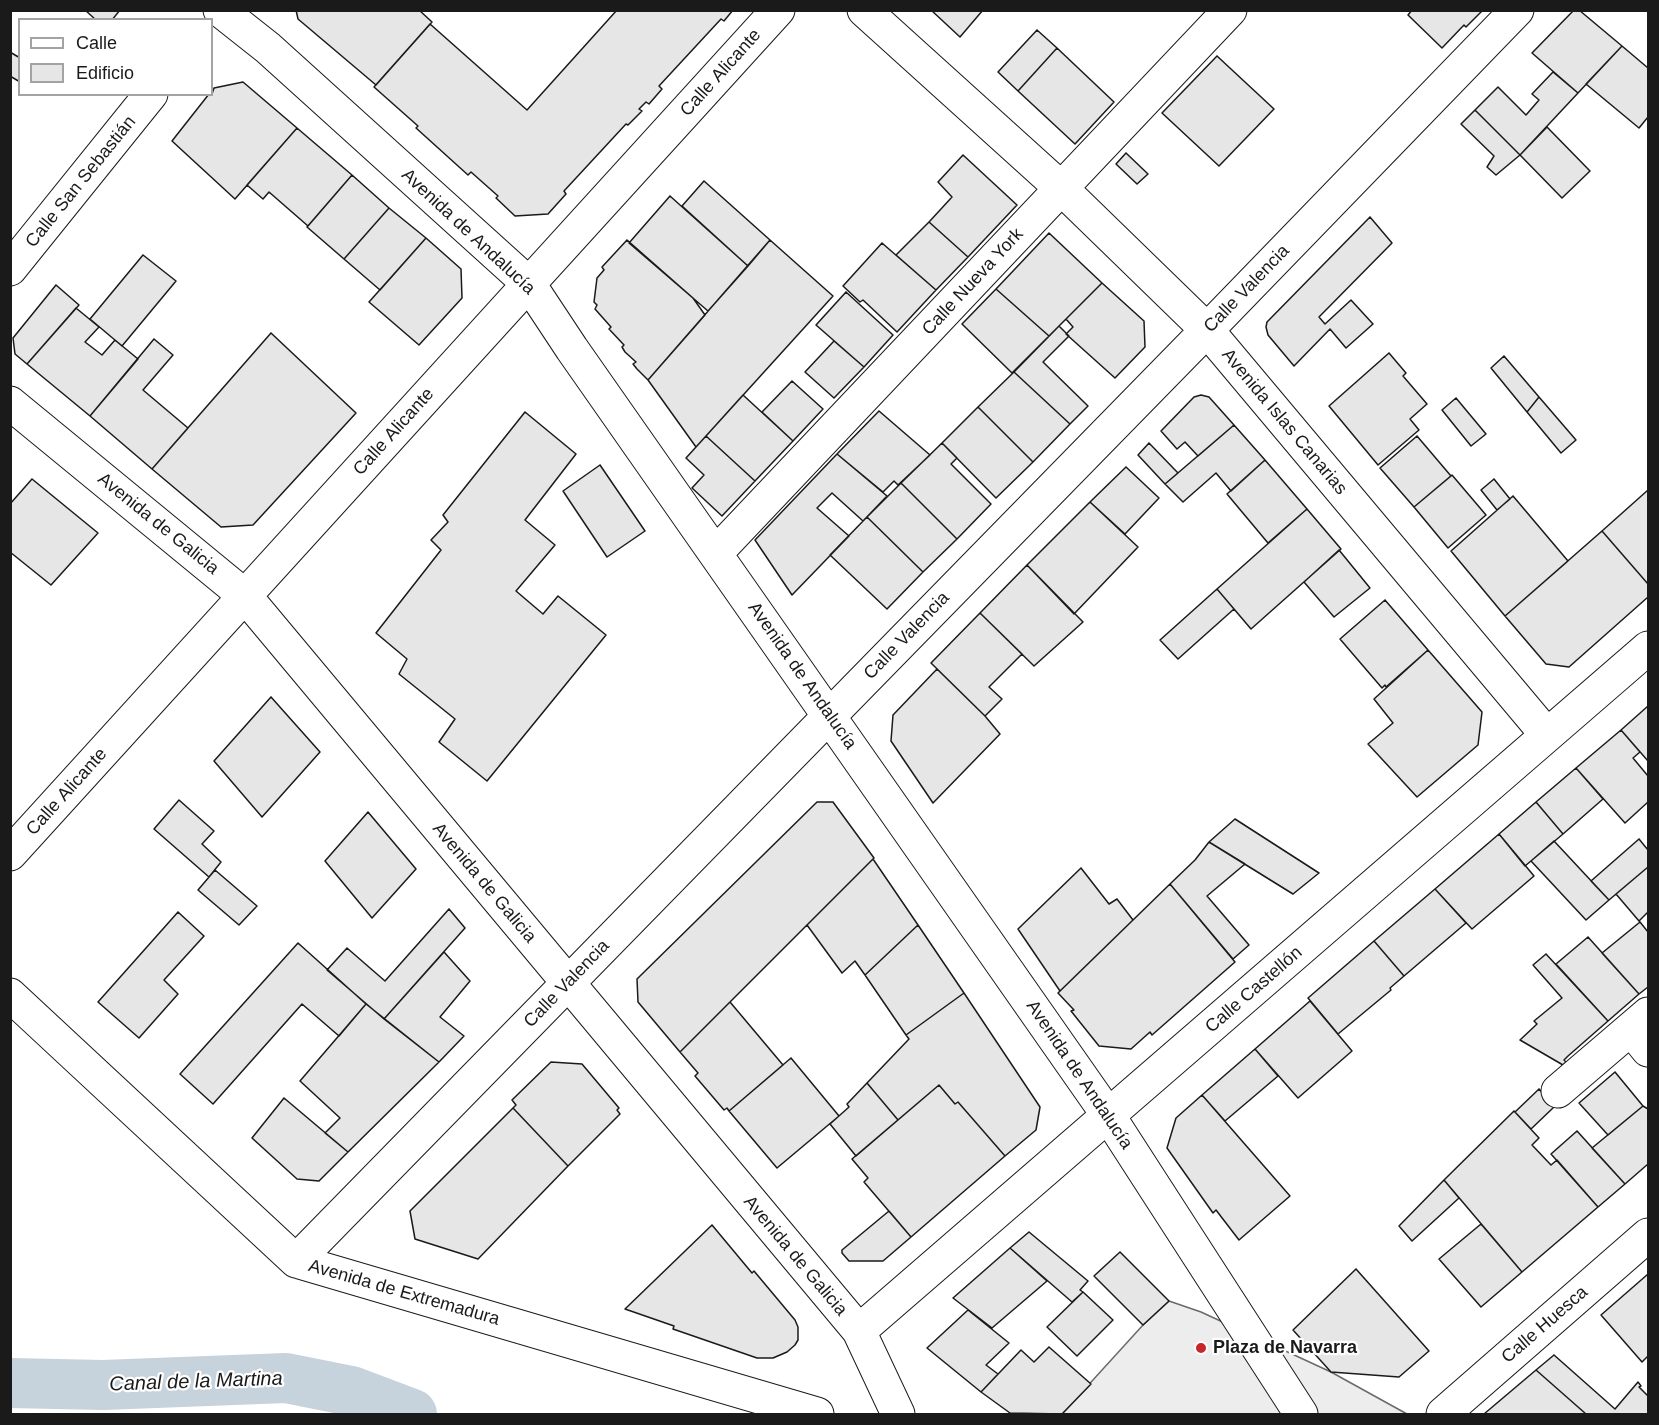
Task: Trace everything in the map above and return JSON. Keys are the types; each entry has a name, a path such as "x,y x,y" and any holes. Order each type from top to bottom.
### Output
{"street":[{"name":"Avenida de Andalucía","path":"219,10 268,48 529,284 1108,1115 1301,1414"},
{"name":"Calle Alicante","path":"10,854 778,10"},
{"name":"Avenida Islas Canarias","path":"864,10 1062,189 1207,330 1547,735"},
{"name":"Calle Nueva York","path":"716,554 1230,10"},
{"name":"Calle Valencia","path":"296,1261 1517,10"},
{"name":"Calle San Sebastián","path":"10,269 150,96"},
{"name":"Avenida de Galicia","path":"10,403 245,596 859,1331 898,1414"},
{"name":"Calle Castellón","path":"859,1331 1648,648"},
{"name":"Avenida de Extremadura","path":"10,995 296,1261 783,1410 817,1414"},
{"path":"1558,1091 1643,1031"},
{"name":"Calle Huesca","path":"1443,1414 1648,1235"}],"shaded area":[{"name":"Plaza de Navarra","path":"1169,1301 1201,1312 1331,1372 1407,1414 1062,1414 1143,1325"}],"building":[{"path":"85,10 120,10 114,18 94,18"},
{"path":"296,10 419,10 432,22 376,85 298,19"},
{"path":"617,10 733,10 724,21 721,19 659,86 662,89 649,104 646,102 639,109 642,111 628,125 626,124 564,191 566,194 548,214 515,216 496,198 498,196 471,172 468,175 374,87 430,24 527,110"},
{"path":"931,10 983,10 960,37"},
{"path":"1412,10 1483,10 1466,27 1464,25 1442,48 1408,15"},
{"path":"1574,10 1579,10 1622,46 1578,93 1532,53"},
{"path":"1037,30 1057,48 1018,91 998,72"},
{"path":"1622,46 1648,68 1648,117 1639,128 1586,84"},
{"path":"1057,48 1114,102 1075,144 1018,91"},
{"path":"10,52 18,57 18,81 10,76"},
{"path":"1217,56 1274,109 1219,166 1162,113"},
{"path":"1553,72 1578,93 1520,155 1475,110 1498,87 1526,115 1539,100 1532,94"},
{"path":"243,82 297,128 235,199 172,141 207,96 213,96 214,88"},
{"path":"1475,110 1520,155 1496,175 1487,167 1494,156 1461,124"},
{"path":"1547,127 1590,171 1562,198 1520,155"},
{"path":"297,128 352,175 308,226 269,192 263,199 247,185"},
{"path":"1126,153 1148,174 1137,184 1116,164"},
{"path":"963,155 1017,205 968,257 929,222 952,197 938,182"},
{"path":"352,175 389,208 344,259 307,227"},
{"path":"704,181 770,240 748,266 682,206"},
{"path":"670,196 748,266 708,311 629,243"},
{"path":"389,208 426,238 380,290 344,259"},
{"path":"1370,217 1392,243 1319,317 1325,324 1351,300 1373,324 1346,348 1330,329 1294,366 1268,335 1267,322"},
{"path":"929,222 968,257 936,290 896,255"},
{"path":"1049,233 1102,283 1049,336 996,289"},
{"path":"426,238 461,269 462,298 419,345 369,302"},
{"path":"627,240 693,298 705,315 648,380 633,364 636,362 625,352 622,347 624,345 595,309 597,278 604,270 602,267"},
{"path":"770,240 833,296 696,447 648,380"},
{"path":"882,243 936,290 897,332 863,300 860,302 843,286"},
{"path":"143,255 176,281 122,346 90,319"},
{"path":"1102,283 1144,321 1145,347 1115,378 1066,334 1073,327 1066,319"},
{"path":"56,285 79,305 27,364 15,354 13,338"},
{"path":"996,289 1049,336 1012,373 962,324"},
{"path":"846,292 893,335 864,367 816,325"},
{"path":"76,308 99,327 85,342 102,355 115,340 138,359 90,416 27,364"},
{"path":"1059,326 1069,336 1043,362 1088,406 1070,424 1014,372"},
{"path":"271,333 356,413 253,525 221,527 152,469"},
{"path":"154,339 173,355 143,390 188,428 152,469 90,416"},
{"path":"834,341 864,367 834,398 805,372"},
{"path":"1389,353 1406,373 1403,376 1427,404 1410,419 1419,430 1378,465 1329,406"},
{"path":"1504,356 1539,397 1527,412 1491,368"},
{"path":"1014,372 1070,424 1033,462 978,407"},
{"path":"792,381 823,409 793,441 762,412"},
{"path":"743,395 793,441 755,481 706,436"},
{"path":"1201,395 1209,397 1234,425 1198,456 1185,442 1177,449 1161,431 1194,397"},
{"path":"1539,397 1576,440 1561,453 1527,412"},
{"path":"1456,398 1486,434 1471,446 1442,410"},
{"path":"978,407 1033,462 996,498 942,443"},
{"path":"879,411 930,455 898,485 894,481 883,492 837,454"},
{"path":"525,412 576,454 525,520 555,545 516,591 543,614 558,596 606,635 487,781 439,742 455,719 399,674 407,659 376,633 441,550 431,540 448,522 443,515"},
{"path":"1234,425 1265,460 1231,491 1216,473 1183,502 1165,484"},
{"path":"706,436 755,481 722,516 692,488 704,475 686,458"},
{"path":"1417,436 1451,476 1414,507 1380,468"},
{"path":"942,443 957,458 951,464 991,504 957,539 901,483"},
{"path":"1149,443 1178,473 1165,484 1138,455"},
{"path":"837,454 887,496 863,521 832,493 817,508 849,536 792,595 755,540"},
{"path":"1265,460 1307,509 1268,543 1227,494"},
{"path":"600,465 645,531 607,557 563,491"},
{"path":"1126,467 1159,498 1125,534 1090,502"},
{"path":"1452,475 1486,515 1448,548 1414,507"},
{"path":"32,479 98,533 51,585 10,552 10,504"},
{"path":"1494,479 1510,499 1497,510 1481,490"},
{"path":"901,483 957,539 923,572 867,517"},
{"path":"1648,490 1648,584 1602,531"},
{"path":"1513,496 1568,561 1505,616 1451,551"},
{"path":"1090,502 1138,547 1074,614 1027,565"},
{"path":"1307,509 1341,549 1251,629 1217,589"},
{"path":"867,517 923,572 887,609 830,555"},
{"path":"1602,531 1648,584 1648,597 1569,667 1546,664 1505,616"},
{"path":"1339,550 1370,588 1334,617 1304,582"},
{"path":"1027,565 1083,622 1034,666 980,613"},
{"path":"1217,589 1234,609 1178,659 1160,640"},
{"path":"1385,600 1428,650 1382,688 1340,639"},
{"path":"980,613 1022,654 989,687 1002,699 985,716 931,663"},
{"path":"1428,650 1482,712 1478,745 1417,797 1368,744 1393,723 1374,699"},
{"path":"937,669 1000,734 933,803 891,741 893,715"},
{"path":"271,697 320,752 262,817 214,761"},
{"path":"1648,706 1648,761 1621,730"},
{"path":"1621,730 1640,752 1633,758 1648,776 1648,802 1625,823 1576,768"},
{"path":"1576,768 1603,799 1563,834 1536,802"},
{"path":"179,800 214,831 202,844 221,862 209,877 154,829"},
{"path":"817,802 833,802 874,858 680,1052 638,1002 637,979"},
{"path":"1536,802 1563,834 1525,866 1499,834"},
{"path":"368,812 416,869 372,918 325,861"},
{"path":"1235,819 1319,873 1293,894 1209,842"},
{"path":"1499,834 1534,876 1472,929 1435,889"},
{"path":"1639,839 1648,850 1648,867 1609,900 1591,881"},
{"path":"1554,841 1609,900 1586,920 1531,861"},
{"path":"1209,842 1245,864 1207,896 1249,945 1233,959 1170,884 1195,860"},
{"path":"873,859 918,925 865,975 855,961 842,973 807,925"},
{"path":"1648,867 1648,912 1639,921 1616,894"},
{"path":"1081,868 1109,904 1117,899 1133,920 1060,991 1018,929"},
{"path":"215,870 257,906 239,925 198,890"},
{"path":"1170,884 1235,962 1152,1035 1150,1032 1131,1049 1099,1046 1071,1011 1074,1010 1058,993"},
{"path":"1435,889 1466,923 1404,976 1374,941"},
{"path":"449,909 465,928 384,1019 327,970 347,948 385,981"},
{"path":"178,912 204,936 164,980 178,994 139,1038 98,1002"},
{"path":"1640,922 1648,932 1648,987 1639,994 1602,953"},
{"path":"918,925 964,993 906,1035 865,975"},
{"path":"1588,937 1639,994 1608,1021 1556,964"},
{"path":"1374,941 1404,976 1390,988 1391,990 1338,1034 1308,998"},
{"path":"298,943 366,1004 339,1036 302,1004 213,1104 180,1074"},
{"path":"444,952 470,981 440,1017 464,1036 439,1062 384,1019"},
{"path":"1546,954 1608,1021 1568,1056 1563,1065 1520,1040 1537,1024 1534,1021 1562,998 1533,965"},
{"path":"964,993 1040,1107 1036,1130 1005,1156 958,1102 955,1104 939,1085 898,1120 867,1083 909,1039 906,1035"},
{"path":"1310,1001 1352,1051 1298,1098 1255,1049"},
{"path":"730,1002 783,1065 729,1111 727,1108 724,1110 695,1076 698,1073 680,1052"},
{"path":"366,1004 439,1062 348,1152 325,1133 340,1118 300,1081"},
{"path":"1255,1049 1278,1076 1225,1121 1202,1095"},
{"path":"791,1058 839,1116 777,1168 729,1111"},
{"path":"551,1062 582,1064 619,1108 617,1110 620,1114 568,1166 513,1108 516,1105 512,1100"},
{"path":"1615,1072 1643,1106 1608,1135 1579,1103"},
{"path":"867,1083 898,1120 856,1156 830,1124 849,1107 847,1104"},
{"path":"939,1085 955,1104 958,1102 1005,1156 911,1237 864,1182 868,1178 852,1159"},
{"path":"1539,1089 1554,1107 1531,1129 1515,1112"},
{"path":"1202,1095 1290,1196 1239,1240 1216,1210 1213,1213 1167,1148 1176,1118"},
{"path":"284,1098 348,1152 319,1181 297,1179 252,1138"},
{"path":"1643,1106 1648,1109 1648,1164 1625,1184 1592,1148"},
{"path":"513,1108 568,1166 478,1259 415,1239 410,1211"},
{"path":"1514,1111 1539,1138 1532,1145 1551,1165 1557,1160 1598,1207 1522,1272 1444,1180"},
{"path":"1577,1131 1625,1184 1598,1207 1551,1154"},
{"path":"1444,1180 1459,1198 1412,1241 1399,1226"},
{"path":"889,1211 911,1237 883,1261 849,1261 842,1250"},
{"path":"1481,1224 1522,1272 1481,1307 1439,1259"},
{"path":"712,1225 795,1320 798,1327 798,1340 787,1352 773,1358 757,1358 673,1329 674,1326 625,1309"},
{"path":"1029,1232 1088,1281 1080,1290 1083,1292 1072,1302 1010,1248"},
{"path":"1010,1248 1047,1281 992,1328 953,1298"},
{"path":"1120,1252 1169,1301 1143,1325 1094,1276"},
{"path":"1356,1269 1429,1351 1399,1377 1331,1372 1293,1330"},
{"path":"1648,1274 1648,1356 1642,1362 1601,1315"},
{"path":"1083,1292 1113,1320 1077,1356 1047,1327"},
{"path":"968,1310 1009,1343 986,1365 998,1374 981,1392 927,1348"},
{"path":"1049,1347 1091,1384 1062,1414 1010,1413 981,1392 1021,1350 1034,1362"},
{"path":"1554,1355 1615,1409 1638,1382 1641,1386 1639,1387 1648,1396 1648,1414 1586,1414 1536,1370"},
{"path":"1536,1370 1586,1414 1484,1414"}],"waterway":[{"name":"Canal de la Martina","path":"10,1383 103,1385 286,1378 351,1391 412,1414"}],"place":[{"name":"Plaza de Navarra","path":"1201,1348"}]}
